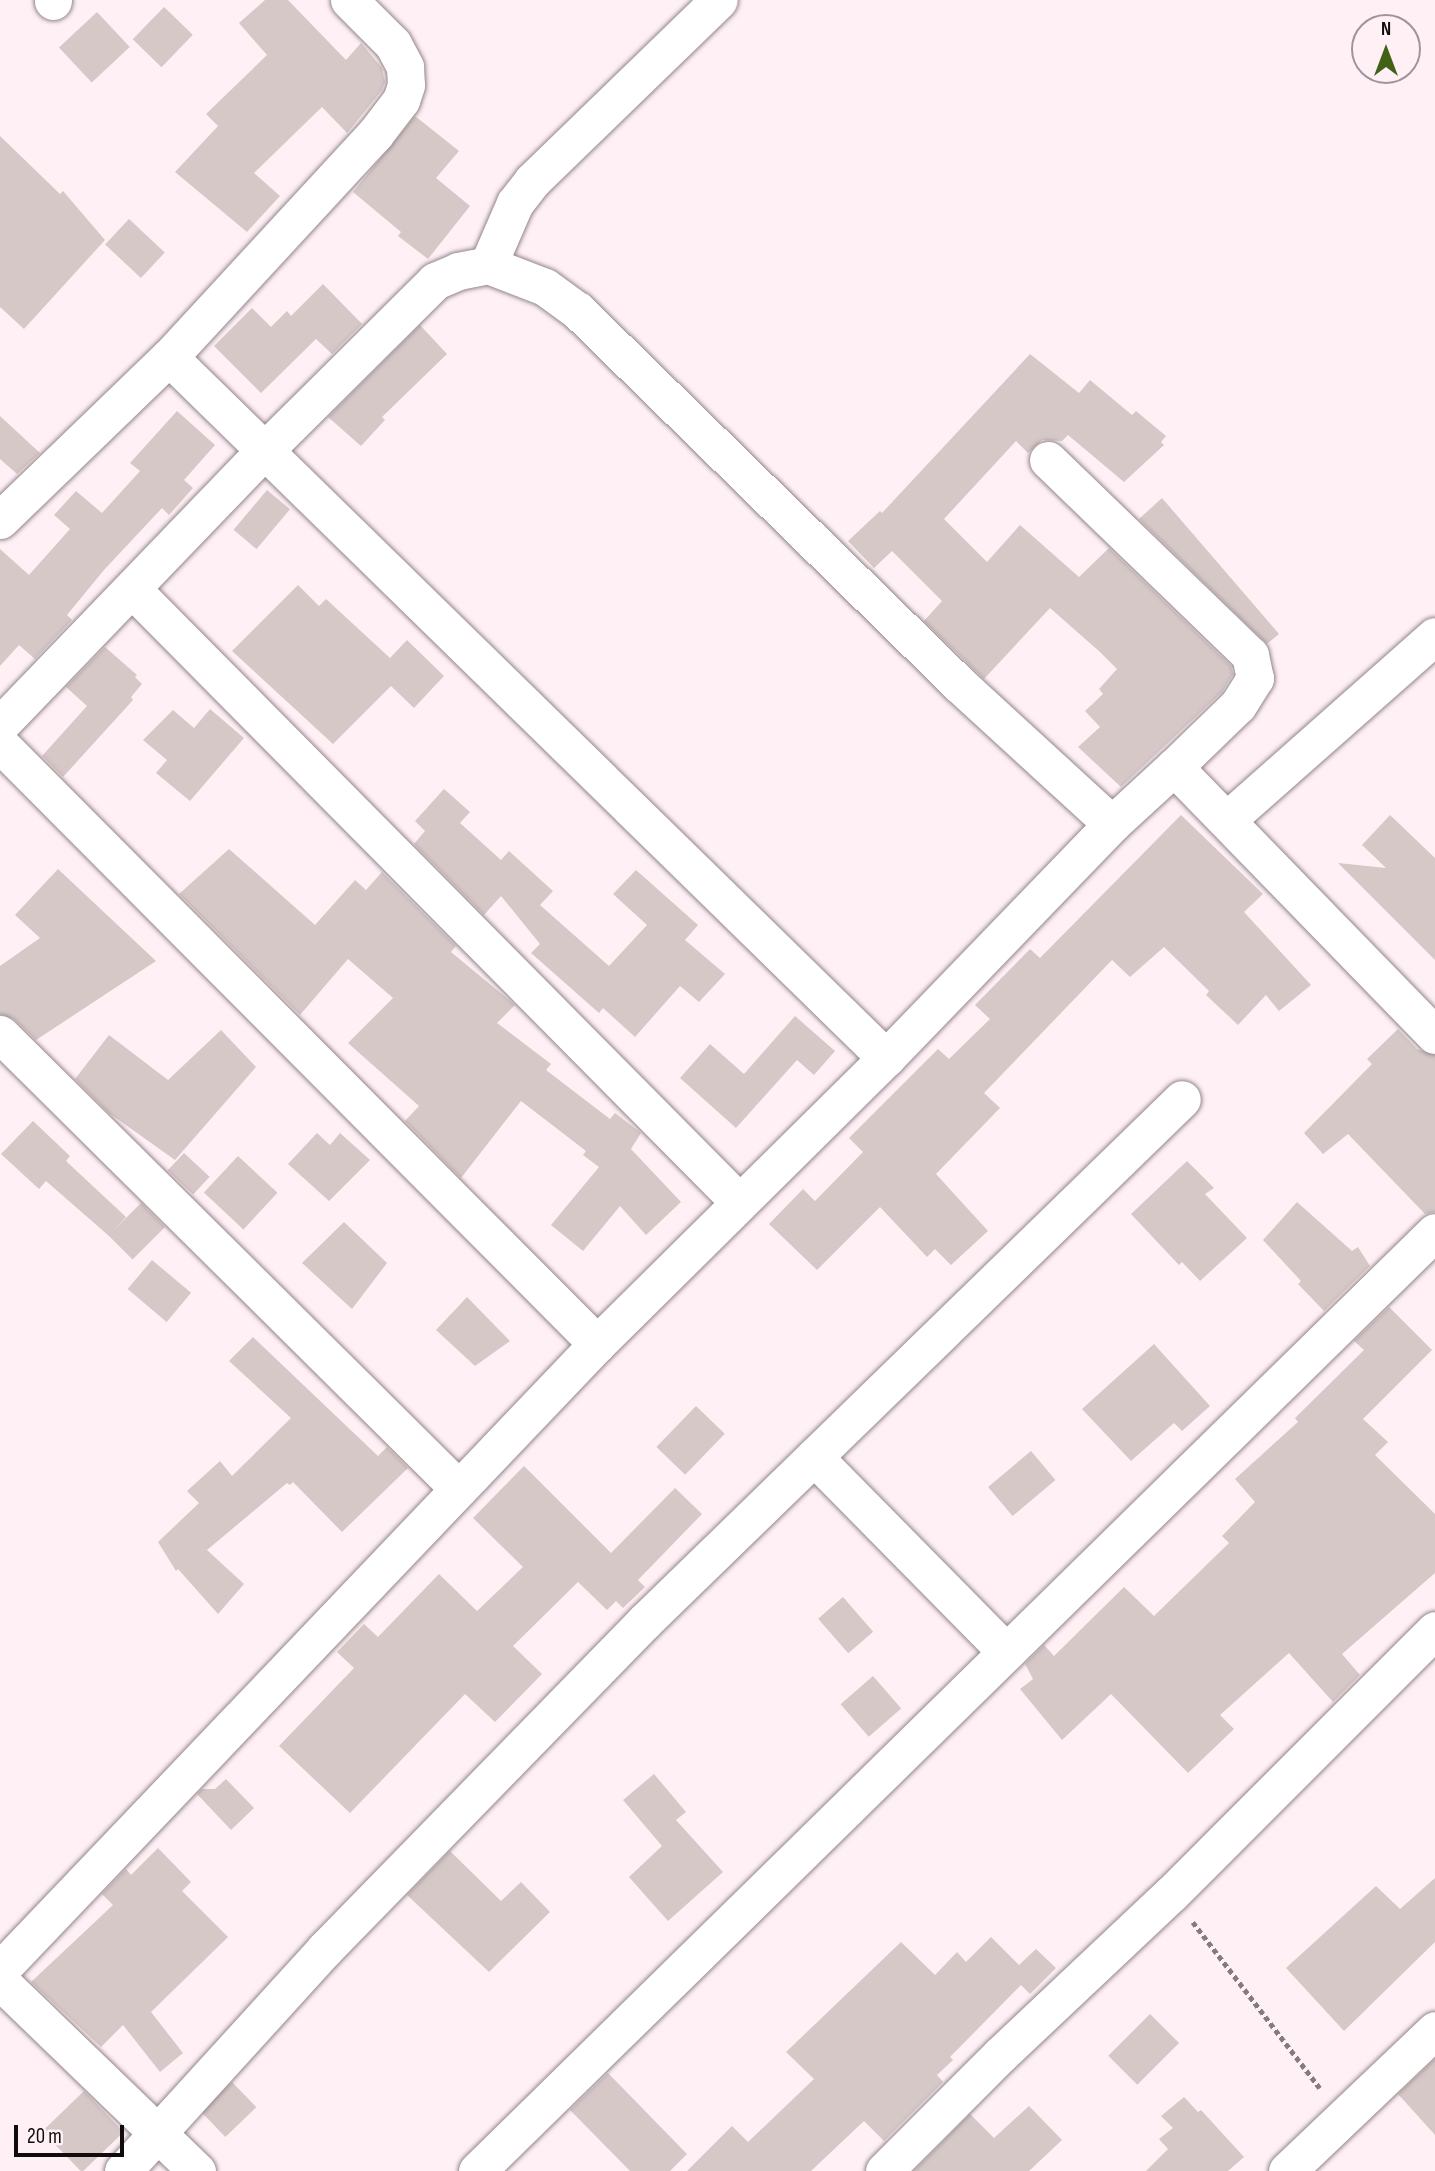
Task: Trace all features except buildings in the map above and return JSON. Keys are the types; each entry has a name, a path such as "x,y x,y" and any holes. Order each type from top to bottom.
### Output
{"street":[{"path":"4,508 169,357 375,134 401,100 406,85 405,67 393,44 349,0"},
{"path":"488,265 515,203 532,181 719,0"},
{"path":"0,725 265,450 435,281 458,271 488,265 545,287 576,310 959,684 1112,824"},
{"path":"169,357 886,1058"},
{"path":"0,1970 597,1344 738,1201 886,1058 1112,824 1238,705 1255,678 1250,655 1048,460"},
{"path":"132,590 738,1201"},
{"path":"1228,819 1435,636"},
{"path":"0,744 597,1344"},
{"path":"1174,767 1228,819 1435,1035"},
{"path":"0,1034 459,1489"},
{"path":"123,2171 344,1929 644,1622 1182,1099"},
{"path":"477,2171 1435,1232"},
{"path":"814,1457 1006,1652"},
{"path":"884,2171 1000,2055 1171,1894 1435,1630"},
{"path":"0,1981 197,2171"},
{"path":"1287,2171 1435,2030"}],"path":[{"path":"1171,1894 1342,2116"}]}
